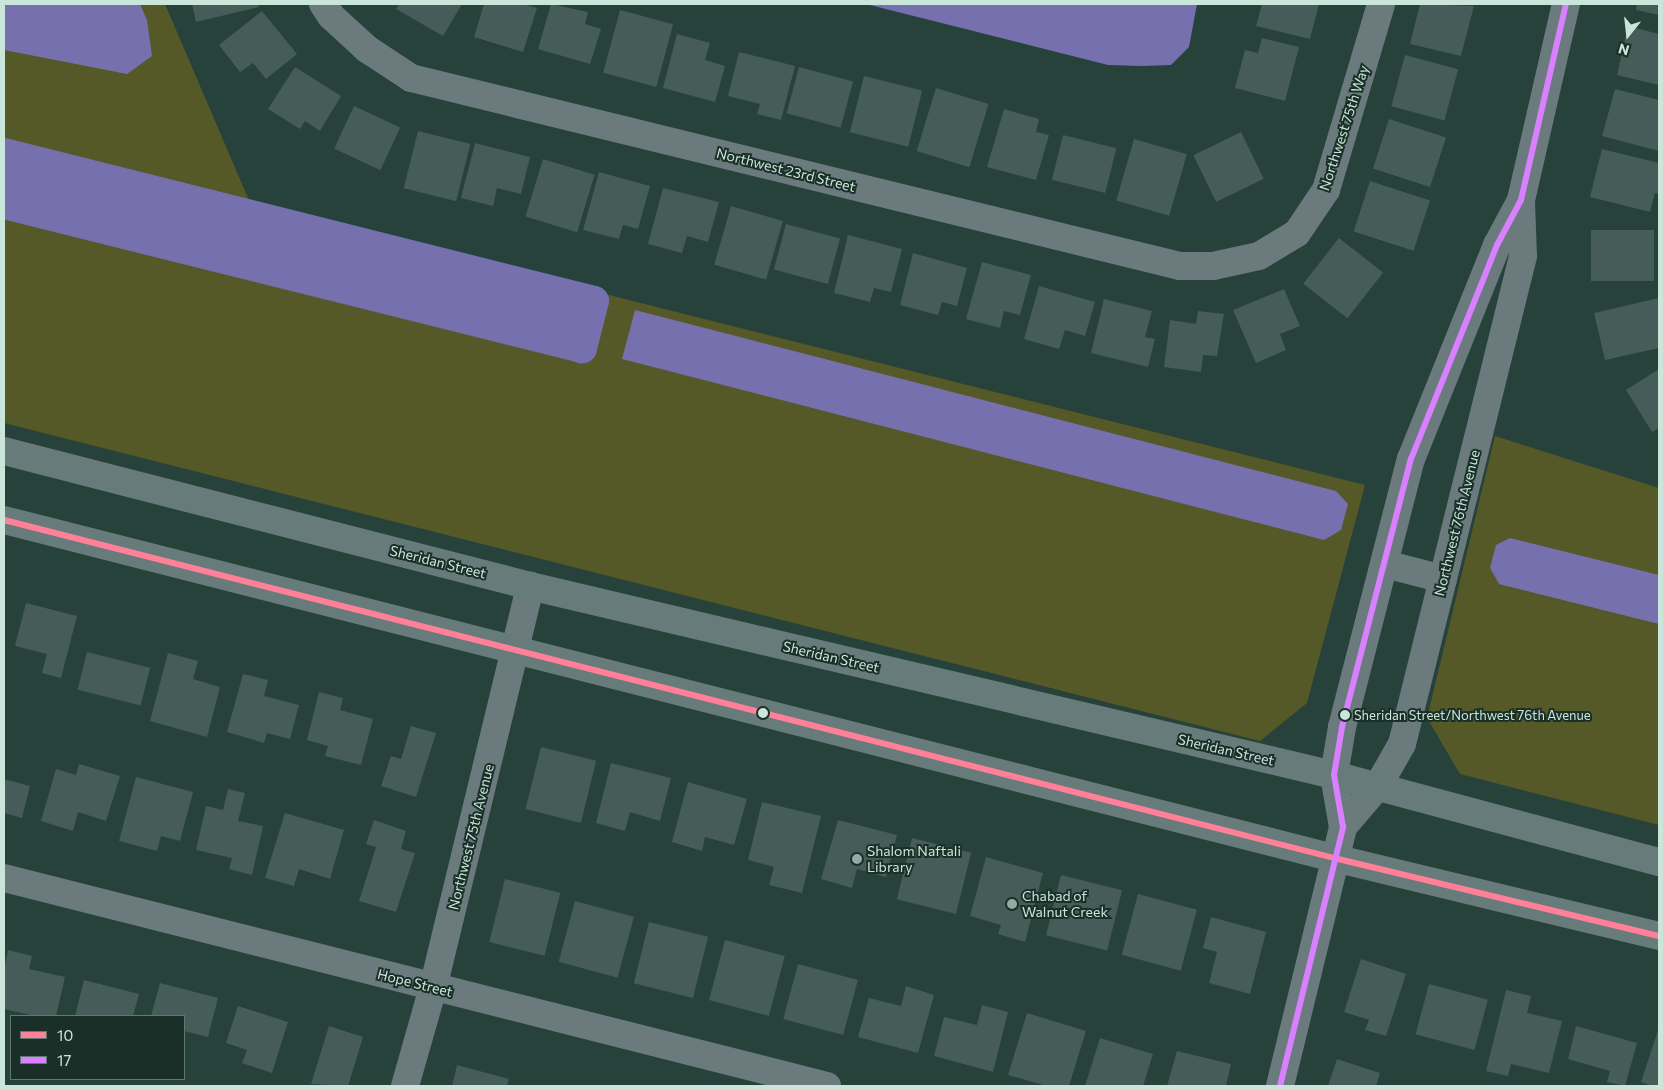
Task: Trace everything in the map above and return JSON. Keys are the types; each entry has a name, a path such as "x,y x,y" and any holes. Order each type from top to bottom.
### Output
{"main road":[{"name":"Sheridan Street","path":"4,451 530,586 1334,775 1659,862"},
{"path":"4,520 517,648 1334,858 1659,936"}],"street":[{"name":"Northwest 75th Way","path":"1259,256 1297,233 1326,190 1381,4"},
{"name":"Northwest 76th Avenue","path":"1280,1086 1343,827 1378,786 1402,744 1523,256 1521,200 1566,4"},
{"name":"Northwest 23rd Street","path":"327,10 367,49 411,78 1180,266 1213,266 1259,256"},
{"name":"Northwest 76th Avenue","path":"1343,827 1334,775 1342,727 1385,564 1410,459 1497,245 1521,200"},
{"path":"1385,564 1443,579"},
{"name":"Northwest 75th Avenue","path":"406,1086 433,988 517,648 530,586"},
{"name":"Hope Street","path":"4,878 433,988 827,1086"}],"green space":[{"path":"4,4 165,4 251,205 1365,485 1307,703 1260,741 4,423"},
{"path":"1495,436 1659,488 1659,825 1460,774 1427,718"}],"shaded area":[{"path":"4,4 140,4 147,20 152,56 127,74 4,50"},
{"path":"866,4 1197,4 1189,47 1171,65 1143,66 1108,65"},
{"path":"4,153 594,300 582,350 4,206"},
{"path":"635,310 1336,491 1348,504 1341,530 1324,540 622,359"},
{"path":"1510,538 1659,575 1659,624 1499,584 1490,568 1496,545"}],"building":[{"path":"192,4 258,4 259,7 196,22"},
{"path":"399,4 462,4 443,36 396,9"},
{"path":"484,4 523,4 537,8 523,52 474,37"},
{"path":"551,4 588,12 585,24 601,29 590,64 538,49"},
{"path":"1262,4 1319,4 1310,39 1256,26"},
{"path":"1420,4 1474,6 1461,56 1410,44"},
{"path":"1637,4 1659,4 1659,15 1636,10"},
{"path":"620,10 673,24 656,87 603,73"},
{"path":"262,11 297,54 266,79 253,63 240,72 219,45"},
{"path":"1628,26 1659,34 1659,85 1617,75"},
{"path":"677,34 710,43 705,60 725,66 715,102 663,88"},
{"path":"1262,38 1299,47 1285,101 1235,88 1245,50 1258,53"},
{"path":"739,52 795,66 781,120 757,114 760,104 728,96"},
{"path":"1405,55 1458,69 1444,120 1391,106"},
{"path":"295,67 341,96 320,131 305,121 300,129 268,109"},
{"path":"799,67 853,81 841,128 787,113"},
{"path":"864,76 922,91 908,147 850,132"},
{"path":"936,88 989,104 969,167 917,151"},
{"path":"1615,89 1659,100 1659,151 1602,136"},
{"path":"354,106 400,128 380,170 334,149"},
{"path":"1004,109 1039,119 1036,132 1049,135 1036,180 987,167"},
{"path":"1389,119 1446,138 1430,187 1373,168"},
{"path":"418,131 470,144 456,201 404,188"},
{"path":"1241,132 1264,179 1216,202 1193,155"},
{"path":"1063,135 1116,148 1105,193 1052,180"},
{"path":"1134,139 1187,154 1169,216 1116,201"},
{"path":"475,143 530,157 521,194 497,188 493,206 461,198"},
{"path":"1602,149 1659,163 1659,194 1655,193 1650,212 1590,197"},
{"path":"543,159 595,175 577,232 525,216"},
{"path":"599,172 650,186 638,229 623,225 619,239 583,230"},
{"path":"1370,181 1430,200 1414,251 1354,231"},
{"path":"663,188 719,202 708,242 687,236 682,253 648,244"},
{"path":"731,206 783,221 766,280 714,265"},
{"path":"786,224 840,238 828,284 774,269"},
{"path":"1591,230 1654,230 1654,281 1591,281"},
{"path":"848,235 902,249 891,292 874,288 870,302 834,293"},
{"path":"1339,238 1383,272 1347,318 1303,284"},
{"path":"913,253 967,268 957,306 942,302 938,315 900,305"},
{"path":"982,262 1031,275 1020,315 1004,311 1000,328 966,319"},
{"path":"1039,286 1095,302 1085,336 1065,330 1059,349 1024,339"},
{"path":"1284,289 1300,326 1280,334 1286,350 1256,363 1233,310"},
{"path":"1659,298 1659,348 1605,360 1594,313"},
{"path":"1104,299 1152,311 1145,337 1155,339 1148,367 1091,353"},
{"path":"1198,311 1224,314 1217,356 1203,355 1201,372 1164,367 1170,320 1196,324"},
{"path":"1659,369 1659,428 1652,432 1626,390"},
{"path":"26,603 77,616 61,678 42,673 47,654 15,646"},
{"path":"87,652 150,668 141,706 78,690"},
{"path":"168,653 198,661 193,679 220,687 207,737 150,721"},
{"path":"243,674 268,680 264,696 299,705 290,739 267,733 264,743 227,732"},
{"path":"319,692 343,698 340,710 373,719 361,765 325,756 328,746 307,740"},
{"path":"411,726 436,733 416,797 381,786 391,756 401,759"},
{"path":"541,747 596,761 581,823 526,809"},
{"path":"611,763 671,778 660,821 630,812 625,831 596,823"},
{"path":"79,764 120,776 106,821 78,812 73,831 41,821 56,769 76,775"},
{"path":"136,777 193,792 180,841 161,836 157,851 119,841"},
{"path":"4,779 30,786 22,818 4,813"},
{"path":"688,782 747,799 734,845 705,837 702,851 672,842"},
{"path":"228,789 245,793 238,821 263,826 252,875 229,869 232,858 196,850 206,806 223,810"},
{"path":"762,802 821,816 802,893 769,885 774,867 748,860"},
{"path":"285,813 344,830 330,879 299,869 294,886 265,878"},
{"path":"374,820 406,831 401,849 415,853 396,912 359,901 376,847 366,844"},
{"path":"838,820 897,835 886,877 857,869 852,888 821,879"},
{"path":"912,838 971,853 956,914 897,899"},
{"path":"986,857 1043,873 1025,942 998,934 1001,925 970,916"},
{"path":"1061,875 1122,890 1107,950 1046,935"},
{"path":"505,879 560,893 545,956 489,942"},
{"path":"1138,894 1197,910 1181,971 1122,955"},
{"path":"575,901 634,917 618,978 559,962"},
{"path":"1211,917 1266,932 1250,994 1209,983 1217,952 1203,948"},
{"path":"649,922 708,937 693,998 634,983"},
{"path":"725,940 785,956 769,1016 709,1000"},
{"path":"8,950 32,956 29,969 65,977 56,1015 31,1015 4,1009 4,969"},
{"path":"1361,959 1406,974 1386,1036 1365,1030 1369,1020 1344,1012"},
{"path":"798,964 858,980 843,1035 783,1019"},
{"path":"84,980 139,994 133,1015 75,1015"},
{"path":"160,983 218,998 208,1037 185,1031 185,1015 151,1015"},
{"path":"1429,984 1488,1000 1474,1050 1416,1034"},
{"path":"906,986 934,995 918,1053 858,1037 869,998 901,1006"},
{"path":"1506,990 1531,996 1527,1013 1562,1021 1549,1073 1511,1064 1508,1076 1486,1071"},
{"path":"982,1005 1008,1012 993,1072 934,1056 944,1017 977,1025"},
{"path":"238,1006 288,1022 272,1073 242,1063 247,1050 226,1043"},
{"path":"1027,1013 1086,1031 1069,1086 1047,1086 1008,1075"},
{"path":"329,1026 363,1037 348,1086 311,1084"},
{"path":"1576,1026 1637,1043 1625,1086 1607,1082 1610,1071 1568,1059"},
{"path":"1659,1027 1659,1086 1653,1086 1641,1082"},
{"path":"1100,1038 1153,1054 1143,1086 1085,1086"},
{"path":"1177,1051 1231,1064 1226,1086 1167,1086"},
{"path":"1337,1059 1380,1073 1376,1086 1328,1086"},
{"path":"457,1065 509,1079 507,1086 452,1086"}],"waterway":[{"path":"4,153 594,301 582,348 4,204"}],"transit line":[{"name":"17","path":"1280,1086 1343,827 1334,775 1342,727 1411,459 1497,245 1521,200 1566,4"},
{"name":"10","path":"4,520 1334,858 1659,936"}],"place":[{"name":"Sheridan Street/Northwest 76th Avenue","path":"1345,715"},
{"name":"Shalom Naftali Library","path":"857,859"},
{"name":"Chabad of Walnut Creek","path":"1012,904"}]}
